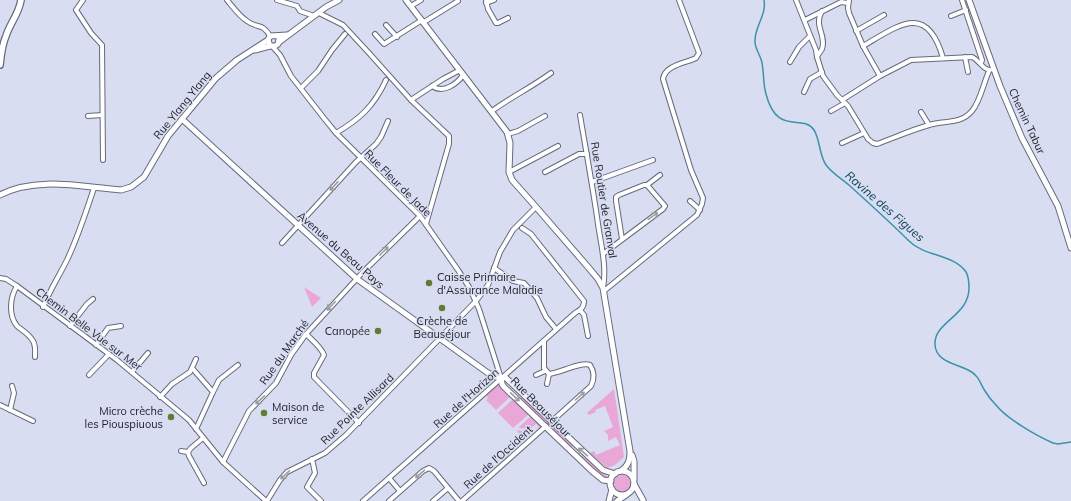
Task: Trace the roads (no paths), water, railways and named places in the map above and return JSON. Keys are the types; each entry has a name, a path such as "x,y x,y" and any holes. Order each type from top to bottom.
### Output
{"main road":[{"path":"0,65 2,48 6,34 18,12 21,0"}],"street":[{"path":"83,0 76,10 91,33 102,45 103,160"},
{"path":"227,0 246,21 265,28 271,46"},
{"path":"278,0 297,6 300,10 317,14 343,25 411,100 449,136 450,140 426,224"},
{"path":"269,38 278,41 339,0"},
{"path":"406,0 508,134 510,143 509,172 558,146"},
{"path":"412,6 421,0"},
{"path":"494,0 486,1 496,23 508,18"},
{"path":"603,290 697,215 702,204 703,198 691,170 663,79 667,70 696,58 699,52 679,0"},
{"path":"796,0 816,50 816,57 822,72 836,95 844,102 870,141 877,144 929,125 941,122 952,122 965,117 972,112 976,105 991,70 972,57 911,60 880,76 844,102 831,111"},
{"path":"962,0 982,60 980,63"},
{"name":"Chemin Tabur","path":"969,0 991,70 1022,138 1058,206 1071,248"},
{"path":"375,34 382,44 397,37 458,1"},
{"path":"805,20 840,1 849,1 849,12 856,31 880,76"},
{"path":"951,16 966,10"},
{"path":"816,57 822,49 823,42 818,24 822,11"},
{"path":"856,31 884,15"},
{"path":"863,46 898,25 906,23 921,24 934,34 939,43 943,58"},
{"path":"386,25 397,37"},
{"path":"300,88 318,71 345,34"},
{"path":"790,62 799,47 810,36"},
{"name":"Rue Ylang Ylang","path":"0,195 26,186 43,184 122,190 131,187 139,182 150,169 168,136 216,78 269,38"},
{"name":"Rue Ylang Ylang","path":"251,51 271,46 278,41"},
{"name":"Rue Fleur de Jade","path":"278,41 280,55"},
{"name":"Rue Fleur de Jade","path":"271,46 280,55 291,76 336,133 420,216 458,270 476,301 501,378"},
{"path":"965,57 968,72"},
{"path":"411,100 432,86 461,72"},
{"path":"432,86 436,90 441,90 456,83 461,72"},
{"path":"804,92 810,79 822,72"},
{"path":"492,111 551,73"},
{"path":"336,133 357,120 366,112 374,103 386,80"},
{"path":"921,112 929,125"},
{"path":"88,116 102,115"},
{"name":"Rue Routier de Granval","path":"580,115 603,254 605,274 603,290 630,450 634,461 634,481"},
{"path":"508,134 518,131 545,116"},
{"name":"Avenue du Beau Pays","path":"182,119 357,280 490,375 501,378"},
{"path":"282,243 381,137 388,121"},
{"path":"842,144 864,133"},
{"path":"545,172 579,154 587,154"},
{"path":"592,182 653,160"},
{"name":"Rue Routier de Granval","path":"509,172 514,184 536,207 598,280 603,290"},
{"path":"622,239 616,197 638,187 647,185 660,175"},
{"path":"603,254 665,206 647,185"},
{"path":"43,307 54,282 67,260 91,200 94,188"},
{"path":"690,201 700,210"},
{"name":"Rue Pointe Allisard","path":"266,501 283,476 292,469 331,449 476,301 488,284 500,252 516,226 536,207"},
{"name":"Rue du Marché","path":"223,462 249,411 274,386 291,355 306,334 420,216"},
{"path":"522,228 531,234 584,301 584,304 580,310 584,315 588,336"},
{"path":"494,268 513,281 524,283 538,298 546,317 556,329"},
{"name":"Chemin Belle Vue sur Mer","path":"0,278 6,279 17,286 43,307 132,372 189,420 223,462 266,501"},
{"path":"17,286 12,298 11,307 13,317 17,326 27,332 33,341 35,345 35,357"},
{"path":"70,326 87,304 93,299"},
{"name":"Rue de l'Horizon","path":"364,501 556,329 580,310"},
{"path":"96,345 108,328 121,326"},
{"path":"306,334 320,347 324,355 313,375 359,422"},
{"path":"544,340 544,364 547,372 547,384"},
{"path":"132,372 148,353"},
{"path":"89,375 109,354"},
{"path":"160,397 172,384 187,375 196,359"},
{"path":"536,374 547,372 557,373 587,363 592,368 594,378 588,390 551,422"},
{"path":"196,429 219,380 238,365"},
{"path":"192,368 213,392"},
{"name":"Rue Beauséjour","path":"611,481 603,480 592,471 504,387 501,378 506,378 603,470 615,474"},
{"path":"10,410 14,393 12,386"},
{"path":"0,405 33,421"},
{"name":"Rue de l'Occident","path":"460,501 546,426"},
{"path":"188,452 203,438"},
{"path":"610,501 612,489 611,481 615,474 628,465 630,461 630,450"},
{"path":"181,451 188,452"},
{"path":"188,452 204,482"},
{"path":"312,460 315,472 307,487 322,501"},
{"path":"389,501 423,470 429,468 434,471 460,501"},
{"path":"621,471 629,473 643,501"},
{"path":"389,478 400,492"},
{"path":"617,501 632,490 634,481"},
{"path":"433,501 448,488"},
{"path":"612,489 620,494 628,493 643,501"}],"waterway":[{"name":"Ravine des Figues","path":"764,0 764,11 756,31 755,45 762,63 764,86 771,107 783,120 809,125 816,134 822,157 826,165 909,241 923,250 947,258 961,266 967,274 969,288 964,305 945,324 936,336 935,344 939,355 948,362 973,373 986,393 1001,410 1023,427 1053,443 1058,444 1071,442"}],"place":[{"name":"Caisse Primaire d'Assurance Maladie","path":"429,283"},
{"name":"Crèche de Beauséjour","path":"442,308"},
{"name":"Canopée","path":"378,331"},
{"name":"Maison de service","path":"264,413"},
{"name":"Micro crèche les Piouspiuous","path":"171,417"}]}
